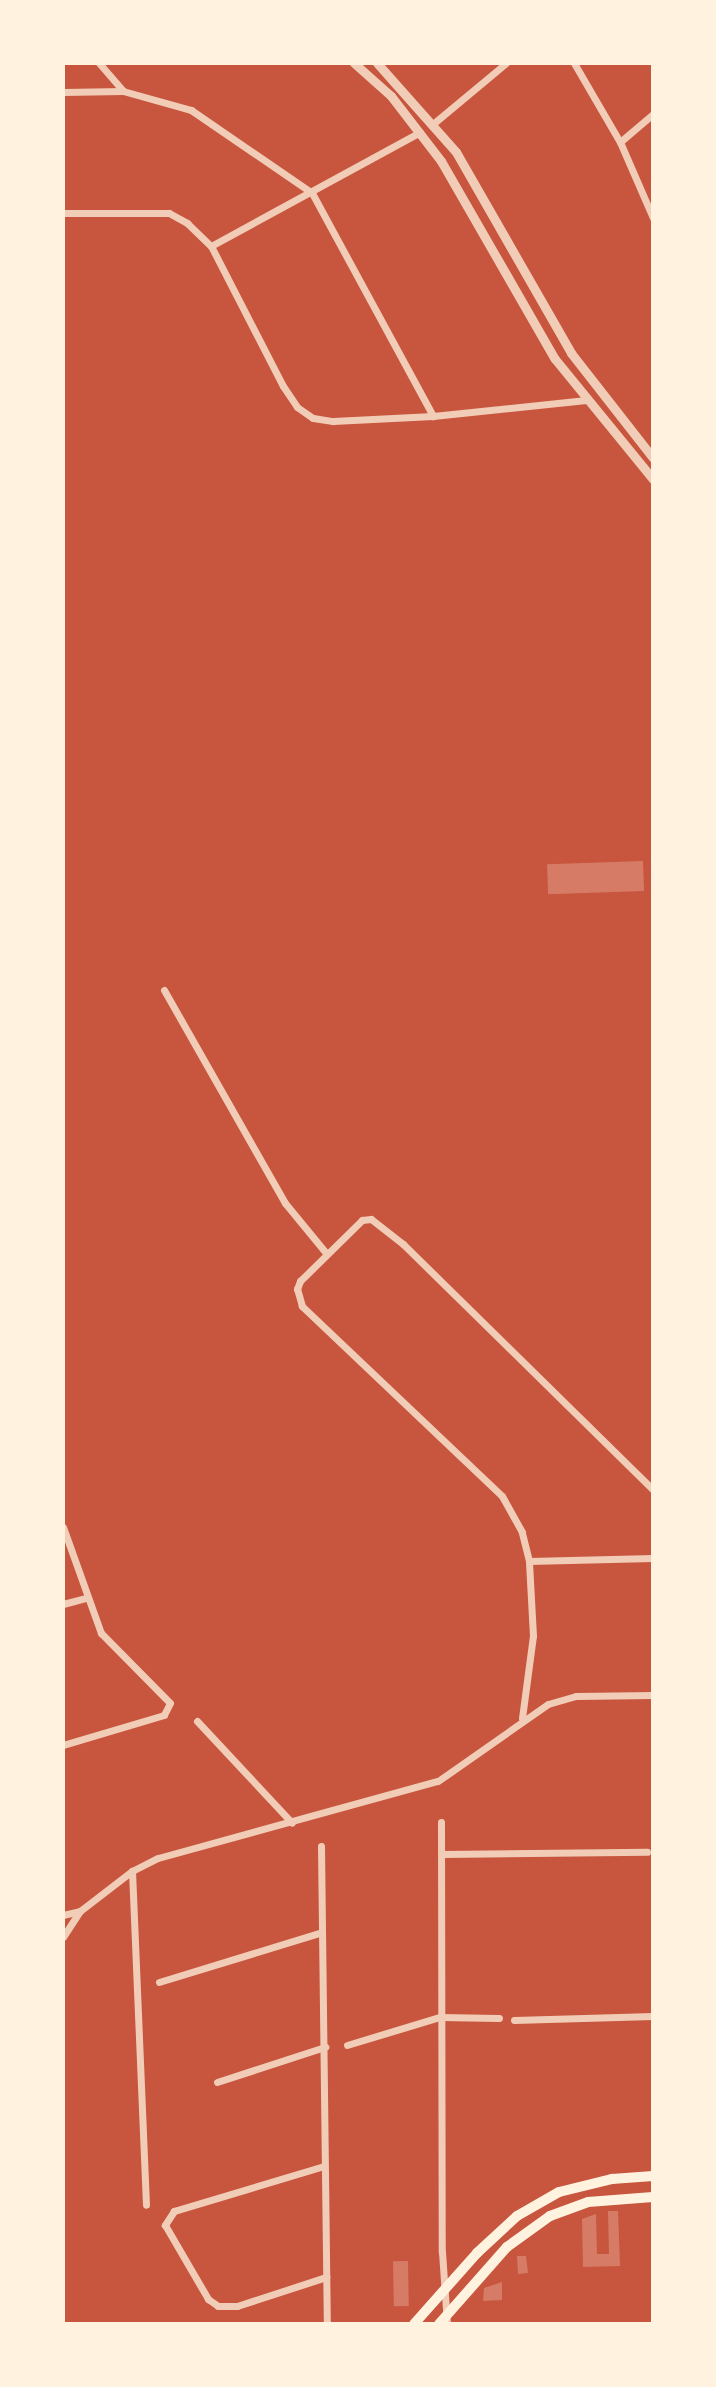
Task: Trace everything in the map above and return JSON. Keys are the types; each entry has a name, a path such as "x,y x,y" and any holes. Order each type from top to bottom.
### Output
{"main road":[{"path":"414,2324 497,2233 540,2202 559,2192 612,2179 653,2176"},
{"path":"444,2322 507,2247 550,2216 588,2202 653,2197"}],"street":[{"path":"99,63 123,91"},
{"path":"354,63 373,79 420,132 464,198 550,349 586,400 653,479"},
{"path":"434,123 506,63"},
{"path":"574,63 620,142 653,218"},
{"path":"373,79 380,65 434,123 477,184 563,340 653,458"},
{"path":"63,92 123,91 191,110 312,193 433,416"},
{"path":"620,142 653,114"},
{"path":"211,246 420,132"},
{"path":"63,213 169,213 187,223 211,246 283,386 297,407 313,418 433,416 586,400"},
{"path":"550,349 563,340"},
{"path":"164,990 285,1203 326,1254"},
{"path":"522,1718 533,1636 529,1561 522,1532 502,1496 302,1306 297,1289 326,1254 362,1220 371,1219 403,1244 653,1490"},
{"path":"63,1527 86,1598 101,1633 167,1695 170,1706 164,1715 63,1745"},
{"path":"529,1561 653,1558"},
{"path":"63,1604 86,1598"},
{"path":"63,1937 80,1912 132,1871 158,1858 438,1781 522,1718 576,1696 653,1695"},
{"path":"197,1721 292,1823"},
{"path":"441,1822 440,2017 444,2322"},
{"path":"321,1846 319,1933 324,2047 327,2324"},
{"path":"441,1854 647,1852"},
{"path":"132,1871 146,2205"},
{"path":"63,1915 80,1912"},
{"path":"159,1982 319,1933"},
{"path":"514,2020 653,2016"},
{"path":"347,2045 440,2017 499,2018"},
{"path":"217,2082 324,2047"},
{"path":"324,2166 174,2211 166,2219 166,2228 208,2300 218,2306 231,2307 326,2277"}],"building":[{"path":"643,861 644,891 548,894 547,864"},
{"path":"608,2211 618,2211 620,2266 583,2267 582,2219 596,2214 597,2254 609,2254"},
{"path":"517,2256 526,2256 528,2273 518,2274"},
{"path":"393,2261 408,2261 409,2306 394,2306"},
{"path":"502,2282 502,2300 483,2301 484,2288"}]}
